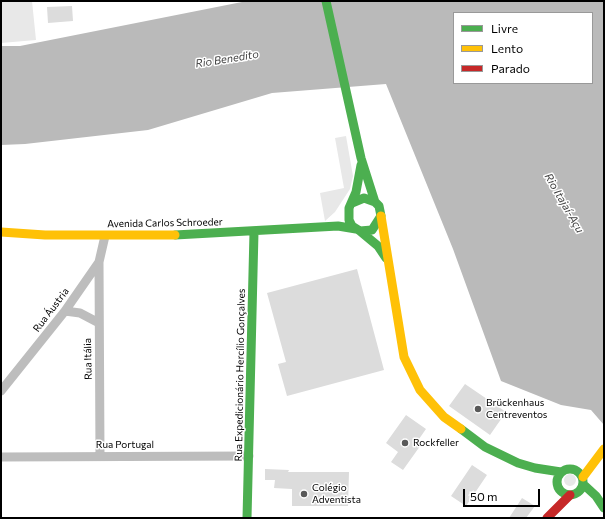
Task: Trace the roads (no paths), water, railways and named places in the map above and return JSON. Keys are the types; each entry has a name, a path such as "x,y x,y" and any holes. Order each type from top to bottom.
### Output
{"main road":[{"path":"326,1 361,158 375,202 379,206 404,357 420,390 444,417 470,436 504,457 535,468 561,472 572,468 600,453"},
{"path":"329,227 337,222 350,205 360,180 361,158"},
{"path":"350,205 364,198 375,202"},
{"path":"350,205 349,220 358,230 378,246 389,267"},
{"path":"358,230 372,230 380,222 381,216"},
{"name":"Avenida Carlos Schroeder","path":"1,232 45,235 105,236 254,232 329,227 358,230"},
{"name":"Rua Expedicionário Hercílio Gonçalves","path":"247,518 254,232"},
{"path":"548,516 570,495 578,492 600,453"},
{"path":"535,468 557,485 562,492 570,495"},
{"path":"572,468 580,473 583,481 604,508"},
{"path":"548,516 561,472"}],"street":[{"name":"Rua Áustria","path":"1,391 65,311 99,262 105,236"},
{"name":"Rua Itália","path":"99,262 100,456"},
{"path":"65,311 80,313 99,323"},
{"name":"Rua Portugal","path":"1,457 249,456"}],"water":[{"path":"247,1 604,1 604,425 591,410 561,405 501,381 453,249 386,84 272,93 148,130 25,144 1,145 1,46 20,46"}],"place":[{"name":"Brückenhaus Centreventos","path":"478,409"},
{"name":"Rockfeller","path":"405,443"},
{"name":"Colégio Adventista","path":"304,494"}],"water label":[{"name":"Rio Benedito","path":"227,59"},
{"name":"Rio Itajaí-Açu","path":"564,203"}]}
